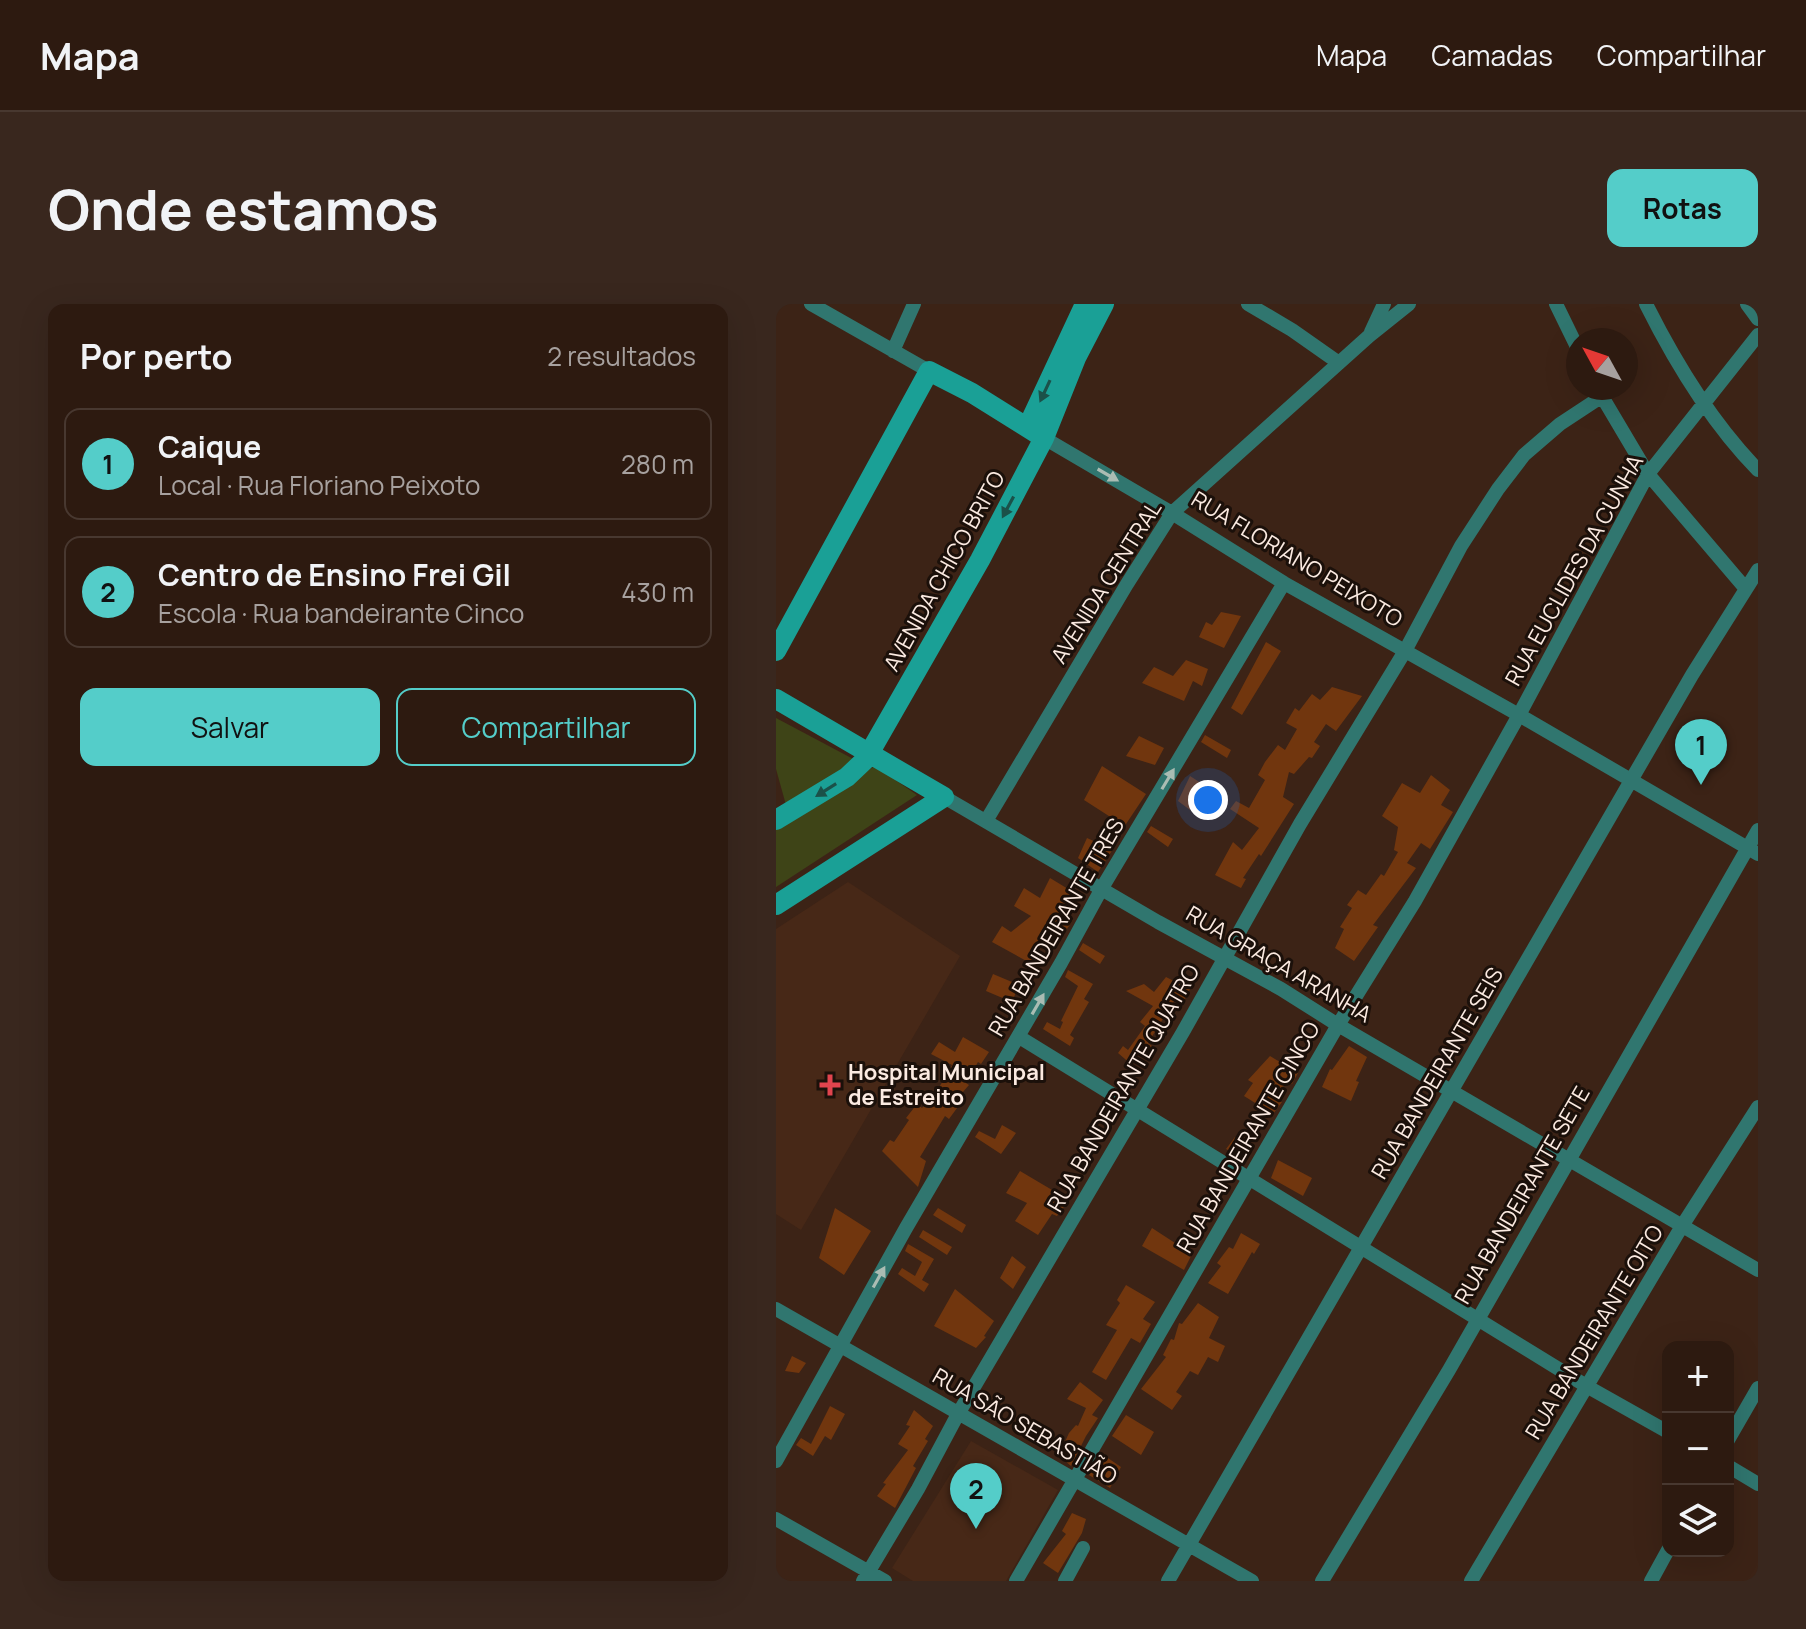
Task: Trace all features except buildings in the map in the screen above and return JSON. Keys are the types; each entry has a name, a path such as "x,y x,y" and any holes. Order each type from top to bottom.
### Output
{"main road":[{"name":"AVENIDA CHICO BRITO","path":"776,820 859,769 869,753 980,560 1036,432 1085,304"},
{"name":"AVENIDA CHICO BRITO","path":"1036,432 1104,304"},
{"name":"RUA FLORIANO PEIXOTO","path":"929,371 1036,432"},
{"path":"776,651 929,371"},
{"name":"RUA GRAÇA ARANHA","path":"776,699 944,797"},
{"path":"776,905 944,797"}],"street":[{"name":"RUA FLORIANO PEIXOTO","path":"811,304 929,371"},
{"path":"893,351 914,304"},
{"path":"1248,304 1339,363"},
{"path":"1369,336 1384,304"},
{"name":"AVENIDA CENTRAL","path":"986,821 1172,513 1369,336 1409,304"},
{"path":"1556,304 1568,328"},
{"path":"1646,304 1673,357 1704,404 1758,470"},
{"path":"1747,304 1758,319"},
{"name":"RUA EUCLIDES DA CUNHA","path":"1519,715 1648,474 1758,335"},
{"name":"RUA BANDEIRANTE QUATRO","path":"865,1576 1300,824 1405,651 1461,546 1524,455 1589,400"},
{"path":"1604,400 1648,474 1746,589"},
{"name":"RUA FLORIANO PEIXOTO","path":"1036,432 1284,583 1753,851"},
{"name":"RUA BANDEIRANTE SEIS","path":"1168,1581 1631,781 1758,570"},
{"name":"RUA BANDEIRANTE TRES","path":"776,1461 1102,888 1284,583"},
{"name":"RUA BANDEIRANTE CINCO","path":"1016,1581 1338,1025 1415,901 1519,715"},
{"name":"RUA GRAÇA ARANHA","path":"944,797 1223,959 1281,989 1758,1270"},
{"name":"RUA BANDEIRANTE SETE","path":"1322,1581 1753,851 1758,830"},
{"path":"1019,1037 1588,1387 1662,1429"},
{"name":"RUA BANDEIRANTE OITO","path":"1471,1581 1682,1226 1758,1107"},
{"name":"RUA SÃO SEBASTIÃO","path":"776,1309 1252,1581"},
{"path":"1734,1430 1758,1388"},
{"path":"1734,1470 1758,1484"},
{"path":"776,1519 865,1576 885,1581"},
{"path":"1065,1581 1083,1548"},
{"path":"1651,1581 1664,1557"}],"shaded area":[{"name":"Hospital Municipal de Estreito","path":"848,882 960,956 801,1230 776,1214 776,929"},
{"path":"971,1441 1058,1490 1006,1581 913,1581 892,1568"}],"green space":[{"path":"776,718 857,761 786,805 776,769"},
{"path":"875,766 917,795 776,887 776,825"}],"place":[{"name":"Caique","path":"1701,785"},
{"name":"Hospital Municipal de Estreito","path":"830,1085"},
{"name":"Centro de Ensino Frei Gil","path":"976,1529"}]}
